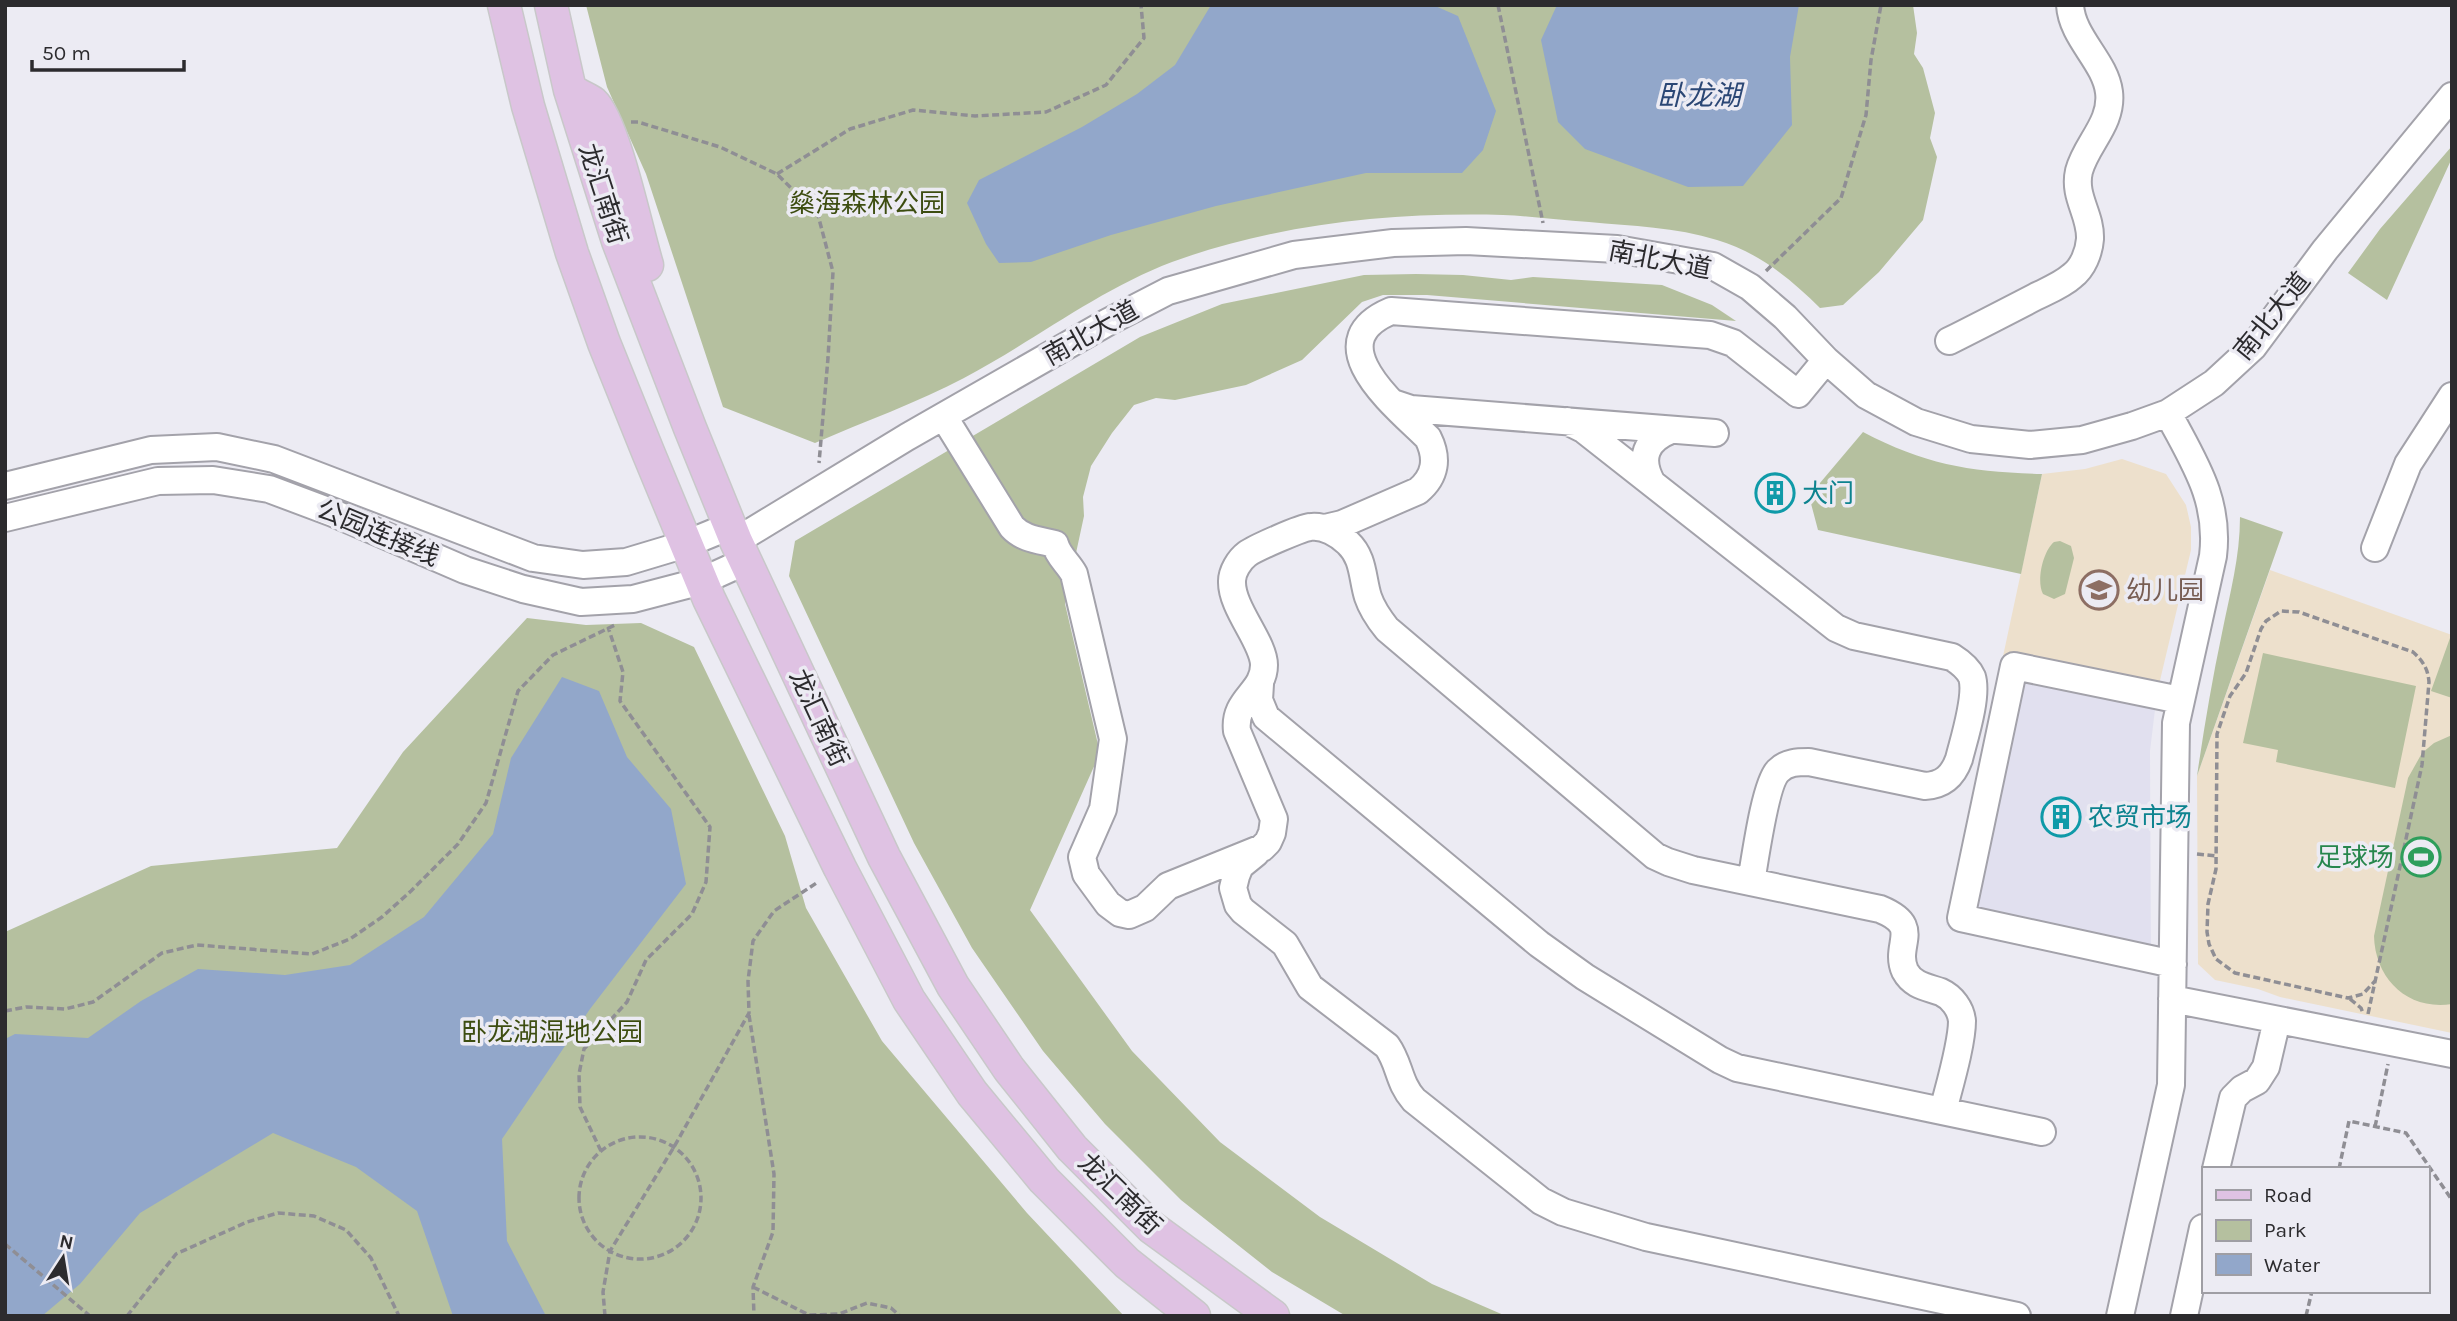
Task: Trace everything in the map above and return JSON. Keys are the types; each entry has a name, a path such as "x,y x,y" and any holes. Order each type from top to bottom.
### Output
{"main road":[{"name":"龙汇南街","path":"504,5 528,106 572,253 604,343 702,582 840,868 909,1000 972,1093 1044,1180 1127,1263 1194,1316"},
{"name":"龙汇南街","path":"551,5 570,90 618,241 690,428 737,542 884,857 953,986 1009,1069 1072,1147 1151,1227 1273,1316"},
{"path":"570,90 594,104 621,170 690,428"}],"street":[{"path":"1949,341 2073,276 2087,254 2090,243 2089,222 2078,197 2078,177 2083,160 2108,110 2109,93 2107,84 2073,20 2070,5"},
{"name":"南北大道","path":"737,542 907,437 1108,322 1168,291 1294,255 1393,243 1466,241 1617,249 1713,266 1750,287 1866,395 1916,422 1971,439 2030,446 2082,440 2168,413 2214,383 2253,347 2325,250 2452,96"},
{"path":"1266,717 1259,700 1264,659 1232,589 1232,577 1238,564 1247,554 1309,527 1335,527 1418,491 1427,484 1434,467 1433,448 1427,438 1365,372 1360,360 1361,340 1373,321 1391,311 1710,335 1733,343 1798,394 1826,360"},
{"path":"2375,548 2408,464 2452,396"},
{"path":"1392,402 1403,407 1444,412 1715,433"},
{"path":"1427,438 1431,418 1444,412"},
{"path":"2120,1316 2171,1085 2174,754 2180,700 2216,536 2209,496 2168,413"},
{"path":"944,417 1012,527 1027,538 1055,544 1057,554 1067,561 1073,574 1113,739 1103,808 1082,857 1086,874 1112,908 1129,915 1138,913 1168,886 1262,848"},
{"path":"1567,421 1583,429 1836,628 1854,636 1952,657 1961,663 1972,678 1973,696 1959,759 1956,768 1943,782 1925,786 1809,762 1797,762 1779,771 1770,787 1751,882"},
{"path":"1652,483 1645,465 1646,455 1656,437 1671,429"},
{"name":"公园连接线","path":"5,486 151,450 216,447 274,459 533,558 583,565 626,562 686,544 737,542"},
{"name":"公园连接线","path":"5,518 158,481 214,480 269,489 333,513 465,570 523,589 581,602 633,599 702,582 737,542"},
{"path":"1366,514 1359,521 1354,536 1357,554 1368,596 1387,629 1655,856 1679,866 1880,909 1900,920 1905,930 1905,970 1920,986 1948,996 1960,1012 1960,1034 1943,1111"},
{"path":"1325,528 1348,543 1357,554"},
{"path":"2173,964 1961,918 2014,666 2180,700"},
{"path":"1244,911 1234,895 1236,876 1240,866 1262,848 1272,834 1274,819 1237,731 1237,716 1244,701 1260,684"},
{"path":"1237,716 1247,712 1266,717 1546,949 1585,977 1720,1060 1737,1068 2042,1132"},
{"path":"1182,880 1208,884 1285,944 1310,987 1387,1046 1394,1055 1404,1090 1414,1100 1552,1207 1646,1237 2017,1316"},
{"path":"2172,999 2277,1020 2365,1031 2393,1043 2452,1054"},
{"path":"2216,1167 2233,1098 2242,1089 2257,1081 2266,1068 2277,1020"},
{"path":"2184,1316 2202,1233"}],"path":[{"path":"778,174 850,129 913,110 975,116 1046,112 1106,85 1144,38 1141,5"},
{"path":"1499,5 1547,245"},
{"path":"1750,287 1842,198 1866,116 1881,5"},
{"path":"604,123 638,122 720,147 778,174 818,215 833,272 816,493"},
{"path":"2281,611 2299,612 2413,652 2428,672 2422,765 2365,1031 2361,1008 2348,998 2235,973 2216,959 2209,944 2208,904 2216,869 2217,734 2234,688 2246,673 2261,629 2266,621 2281,611"},
{"path":"5,1011 26,1007 65,1009 93,1002 162,953 197,945 312,954 350,939 383,917 458,844 486,803 518,691 553,655 621,622"},
{"path":"601,1151 580,1107 579,1074 584,1049 627,1002 646,960 692,915 706,882 710,827 620,701 623,672 608,627"},
{"path":"754,1316 753,1287 773,1232 774,1174 749,1013 748,981 753,941 774,911 840,868"},
{"path":"2348,998 2363,994 2375,981"},
{"path":"605,1316 603,1292 610,1251 674,1147 749,1013"},
{"path":"2375,1127 2393,1043"},
{"path":"2339,1167 2349,1121 2406,1133 2452,1200"},
{"path":"636,1137 656,1139 674,1147 689,1161 699,1180 701,1200 697,1221 686,1238 670,1251 651,1258 630,1258 610,1251 594,1238 583,1222 579,1203 580,1184 588,1166 601,1151 617,1141 636,1137"},
{"path":"127,1316 176,1254 247,1222 278,1213 314,1216 346,1230 371,1258 399,1316"},
{"path":"5,1244 90,1316"},
{"path":"753,1287 809,1315 839,1314 867,1303 891,1308 900,1316"},
{"path":"2306,1316 2312,1293"}],"shaded area":[{"name":"幼儿园","path":"2122,459 2166,474 2186,505 2191,527 2191,550 2157,693 2002,661 2042,474 2085,469"},
{"path":"2270,570 2452,635 2452,1033 2280,997 2258,989 2215,980 2198,964 2197,776"},
{"path":"2002,661 2157,693 2150,751 2151,969 1946,925"}],"green space":[{"name":"燊海森林公园","path":"586,5 1913,5 1917,33 1914,54 1923,68 1935,113 1930,138 1937,157 1923,220 1879,272 1843,305 1820,308 1760,259 1717,240 1670,230 1503,215 1419,216 1335,223 1252,238 1172,262 1092,301 947,387 815,443 723,407 646,174 607,87"},
{"path":"2452,146 2452,158 2387,300 2348,273 2380,229"},
{"path":"1416,274 1511,280 1533,277 1662,285 1712,305 1736,321 1427,295 1383,295 1362,302 1302,360 1246,385 1175,400 1156,398 1134,405 1091,466 1083,497 1084,516 1065,604 1100,753 1030,910 1132,1051 1220,1142 1320,1217 1432,1284 1506,1316 1346,1316 1272,1272 1181,1200 1105,1124 1043,1051 972,948 914,843 789,576 795,541 1140,337 1222,304 1364,275"},
{"path":"1863,432 1908,452 1950,465 2042,474 2021,574 1818,530 1809,496"},
{"path":"2240,517 2283,532 2197,776 2236,561"},
{"path":"2060,541 2071,546 2074,558 2065,594 2054,599 2043,594 2040,582 2047,552 2054,542"},
{"name":"卧龙湖湿地公园","path":"527,618 586,625 641,623 694,647 785,836 806,908 882,1041 1027,1213 1124,1316 5,1316 5,932 151,866 337,848 403,752"},
{"path":"2450,638 2452,639 2452,698 2431,691"},
{"path":"2263,653 2416,686 2395,788 2276,762 2278,750 2243,743"},
{"name":"足球场","path":"2452,735 2452,1004 2436,1005 2408,997 2397,989 2380,966 2374,936 2408,778 2422,753 2434,743"}],"water":[{"path":"1211,5 1433,5 1458,16 1496,111 1483,150 1462,173 1366,173 1216,206 1111,235 1031,262 999,263 986,244 967,203 979,180 1082,127 1137,94 1175,65"},
{"name":"卧龙湖","path":"1557,5 1799,5 1790,57 1792,125 1743,186 1688,187 1585,149 1558,122 1541,40"},
{"path":"562,677 599,691 627,757 671,809 686,884 590,1009 502,1139 507,1241 546,1316 453,1316 417,1211 356,1167 273,1133 140,1213 80,1284 42,1316 5,1316 5,1039 15,1034 88,1038 141,1001 198,969 285,975 350,965 424,917 493,834 511,758"}],"place":[{"name":"大门","path":"1775,493"},
{"name":"幼儿园","path":"2099,590"},
{"name":"农贸市场","path":"2061,817"},
{"name":"足球场","path":"2421,857"}]}
